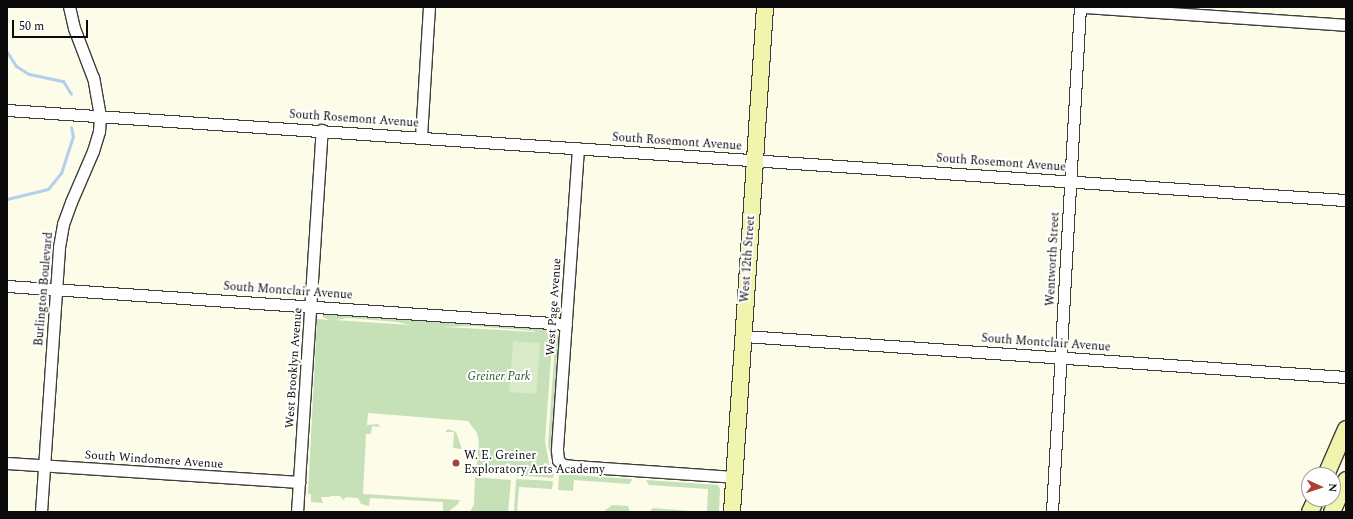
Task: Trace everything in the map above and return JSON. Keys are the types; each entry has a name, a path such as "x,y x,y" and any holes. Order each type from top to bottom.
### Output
{"street":[{"name":"Burlington Boulevard","path":"41,512 59,248 63,224 93,151 99,131 100,116 93,78 74,28 69,7"},
{"path":"421,137 429,7"},
{"name":"West 12th Street","path":"733,512 734,477 765,7"},
{"path":"1081,7 1346,24"},
{"name":"Wentworth Street","path":"1052,512 1081,7"},
{"name":"South Rosemont Avenue","path":"7,110 1346,200"},
{"name":"West Brooklyn Avenue","path":"297,512 312,305 322,130"},
{"name":"West Page Avenue","path":"578,148 557,450 558,460 563,465 734,477"},
{"name":"South Montclair Avenue","path":"7,286 312,305 566,324"},
{"name":"South Montclair Avenue","path":"744,336 1346,377"},
{"path":"1329,467 1346,429"},
{"name":"South Windomere Avenue","path":"7,463 299,482"},
{"path":"1332,512 1346,480"}],"green space":[{"name":"Greiner Park","path":"323,314 550,328 553,329 552,340 556,331 559,337 551,457 548,446 554,357 552,345 545,441 550,468 554,472 553,478 476,472 479,442 477,433 468,421 368,413 367,425 378,424 380,427 372,426 371,434 366,434 363,494 460,500 458,504 449,511 443,511 443,502 370,498 369,506 361,504 358,498 346,497 343,500 340,496 331,496 321,497 323,503 311,502 311,494 308,494 317,319 329,320 323,317","holes":["348,318 397,322 410,325 335,320","473,326 534,331 536,332 444,327"]},
{"path":"513,341 540,343 536,394 509,392"},
{"path":"448,429 456,432 462,449 453,448 454,432 445,432"},
{"path":"559,474 632,480 629,484 574,480 573,491 558,490"},
{"path":"475,477 511,480 508,512 470,512 474,504"},
{"path":"516,479 553,481 552,489 519,487 517,512 514,512"},
{"path":"646,480 718,485 720,489 719,512 707,512 708,489 649,485"},
{"path":"612,505 628,506 630,512 603,512"},
{"path":"653,508 703,512 649,512"}],"waterway":[{"path":"7,52 16,66 29,74 63,81 71,94"},
{"path":"7,199 48,189 61,173 73,137 71,127"}],"place":[{"name":"W. E. Greiner Exploratory Arts Academy","path":"456,463"}]}
